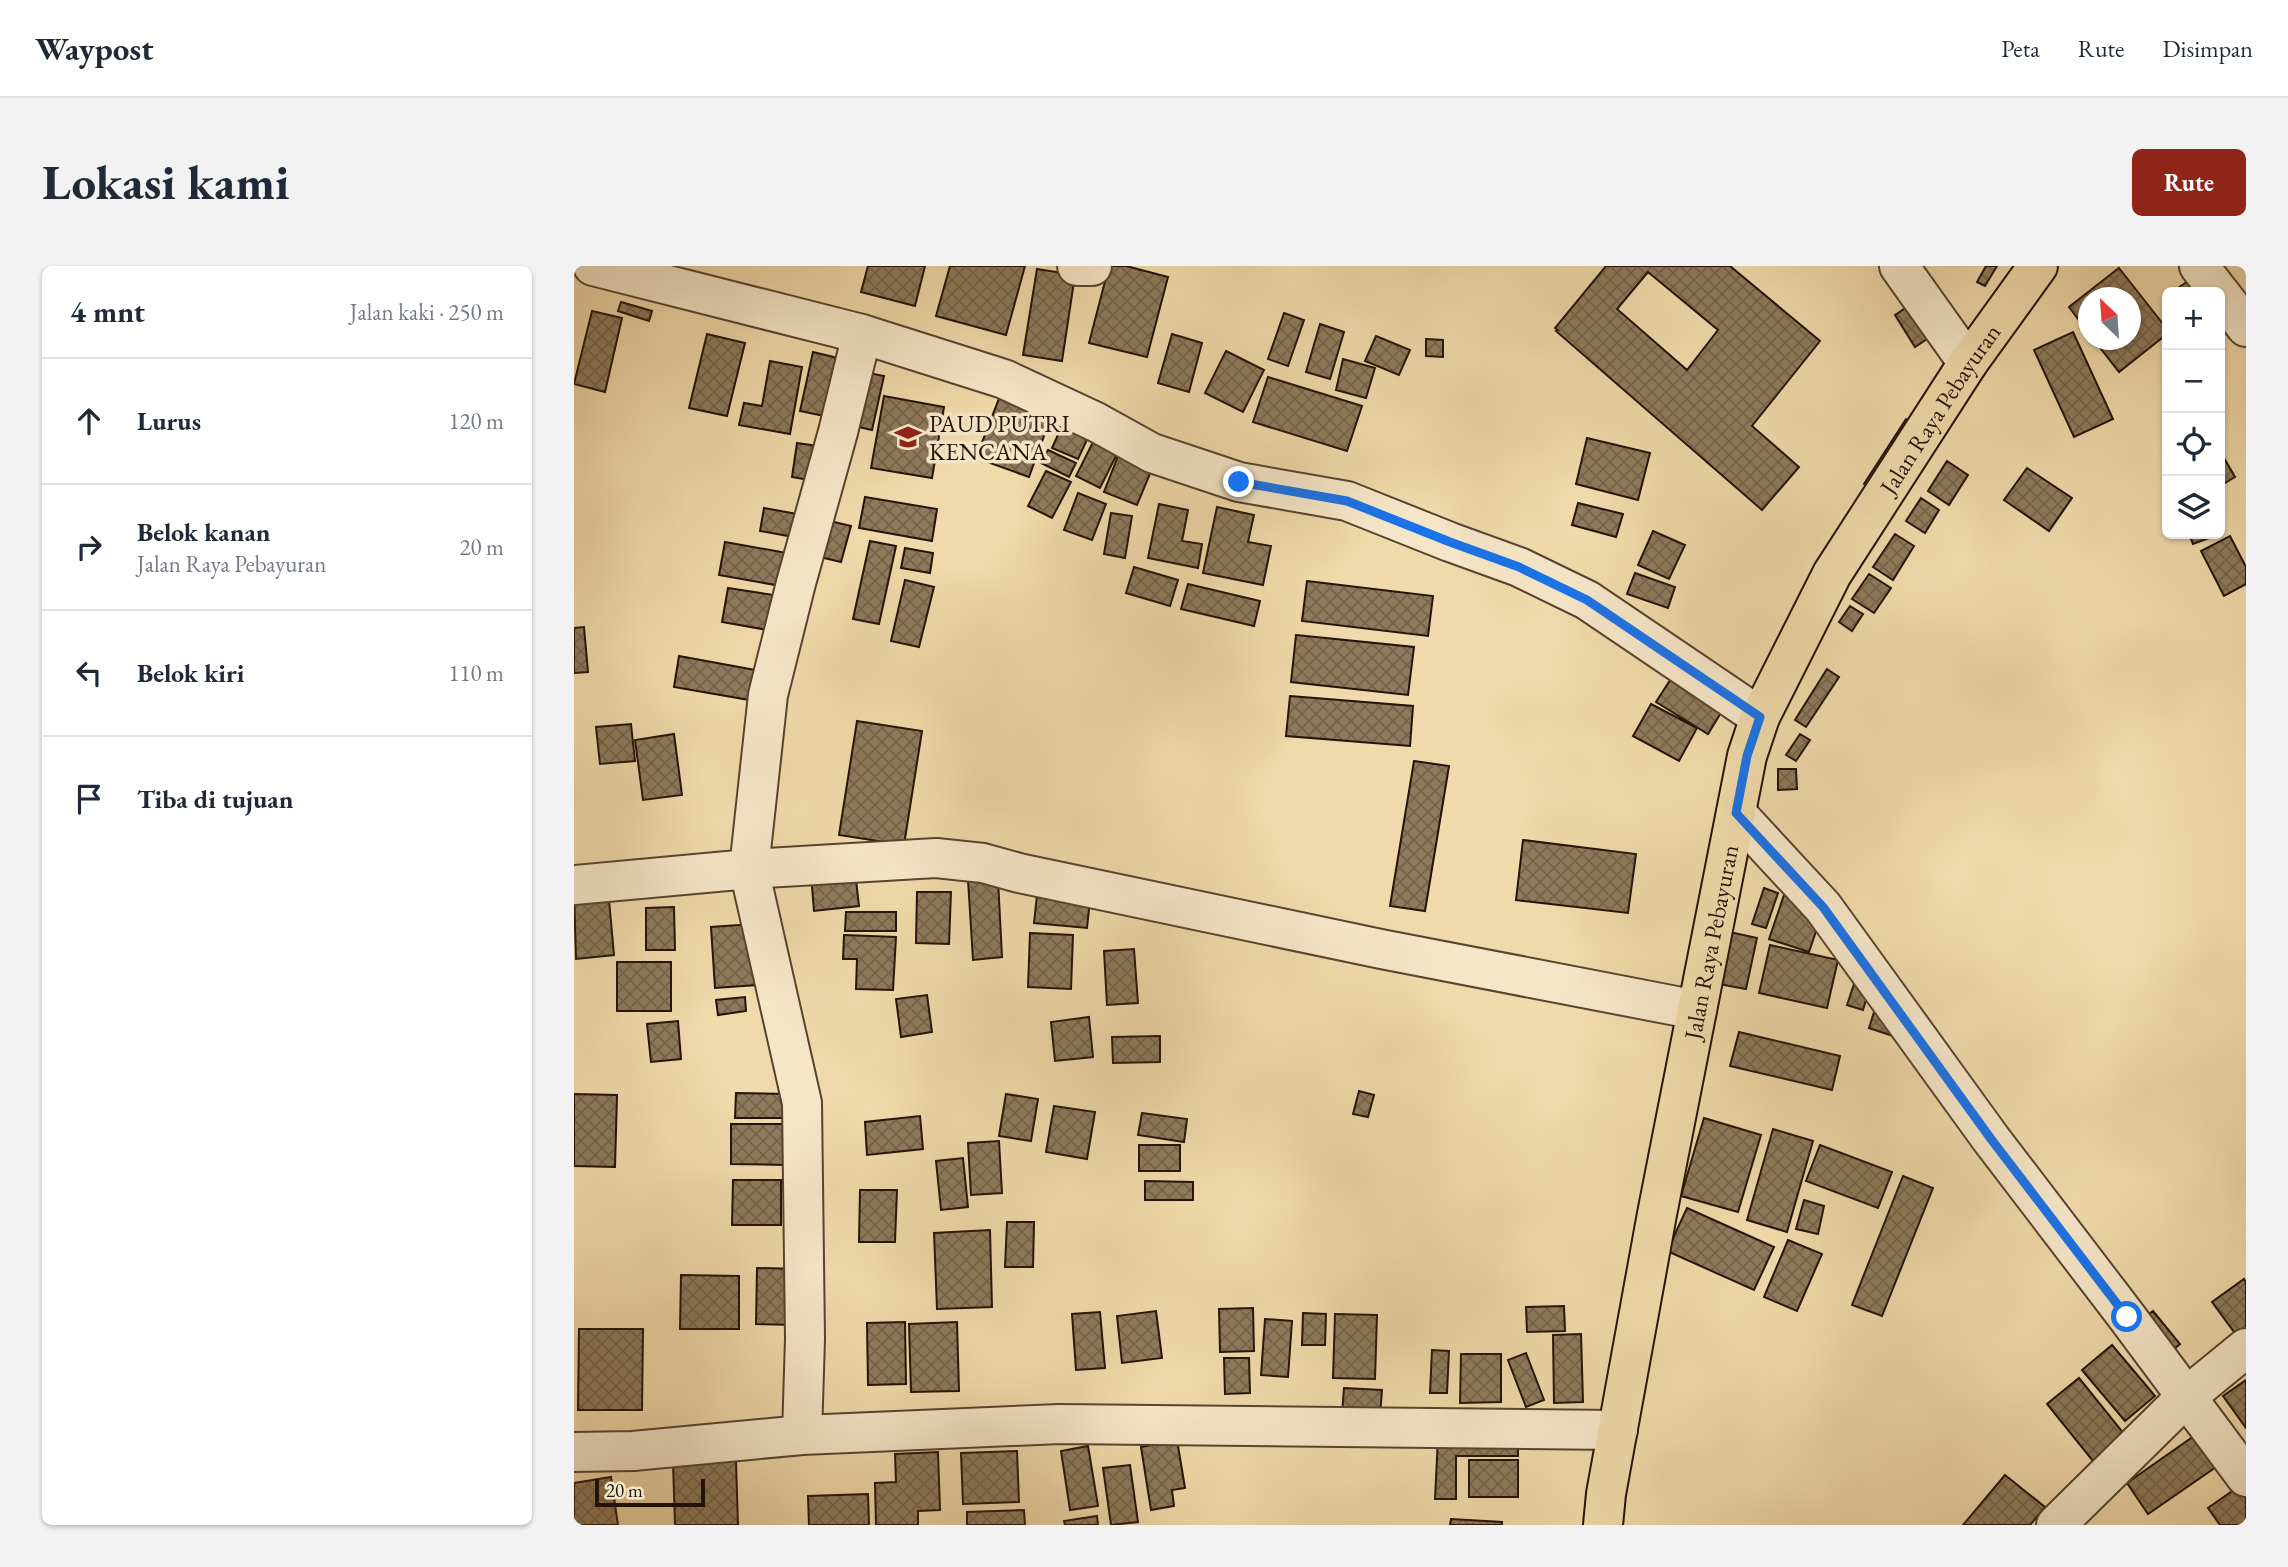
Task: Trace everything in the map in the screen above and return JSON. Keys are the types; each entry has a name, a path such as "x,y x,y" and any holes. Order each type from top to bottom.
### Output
{"main road":[{"name":"Jalan Raya Pebayuran","path":"1603,1525 1618,1430 1697,1010 1747,756 1760,717 1832,574 1968,363 2038,266"}],"street":[{"path":"593,266 862,334 1004,379 1096,422 1152,453 1239,482 1347,501 1519,567 1587,600 1760,717"},
{"path":"1077,266 1092,266"},
{"path":"1899,266 1968,363"},
{"path":"2199,266 2215,287"},
{"path":"2225,301 2246,327"},
{"path":"802,1435 805,1339 802,1103 749,869 768,695 862,334"},
{"path":"1736,813 1823,907 1991,1139 2246,1478"},
{"path":"574,885 749,869 936,858 983,863 1019,873 1381,949 1697,1010"},
{"path":"2056,1525 2186,1397 2246,1348"},
{"path":"574,1452 633,1451 802,1435 1060,1424 1618,1430"}],"building":[{"path":"868,266 925,266 915,306 861,292"},
{"path":"950,266 1025,266 1006,335 936,316"},
{"path":"1109,266 1126,266 1168,277 1147,357 1089,343"},
{"path":"1606,266 1730,266 1820,341 1752,426 1799,467 1762,510 1555,328","holes":["1648,272 1718,330 1687,370 1617,309"]},
{"path":"1986,266 1997,266 1985,286 1977,282"},
{"path":"2119,268 2134,287 2095,287"},
{"path":"1037,269 1075,275 1062,361 1023,355"},
{"path":"2197,275 2206,287 2179,287"},
{"path":"2141,296 2162,323 2162,338 2119,372 2102,350 2141,350"},
{"path":"2078,300 2078,319 2069,307"},
{"path":"621,302 652,311 649,321 618,311"},
{"path":"1913,303 1933,335 1915,347 1895,315"},
{"path":"592,311 622,318 605,392 574,384"},
{"path":"1284,313 1304,320 1288,366 1268,359"},
{"path":"1320,324 1344,332 1330,379 1306,372"},
{"path":"2073,332 2078,350 2081,350 2113,419 2074,437 2034,350"},
{"path":"707,334 745,343 727,416 689,408"},
{"path":"1172,334 1202,343 1189,392 1158,383"},
{"path":"1376,336 1410,350 1399,375 1365,361"},
{"path":"1426,339 1443,340 1443,357 1426,356"},
{"path":"1226,351 1264,370 1243,412 1205,393"},
{"path":"813,352 842,359 829,417 800,411"},
{"path":"1343,359 1375,368 1366,398 1336,390"},
{"path":"770,361 802,367 790,434 739,425 744,403 762,406"},
{"path":"858,371 884,376 872,430 845,424"},
{"path":"1268,377 1362,406 1347,451 1253,422"},
{"name":"PAUD PUTRI KENCANA","path":"884,396 944,407 932,478 871,468"},
{"path":"1000,396 1052,414 1029,477 976,458"},
{"path":"1066,417 1092,429 1078,459 1052,448"},
{"path":"1906,419 1919,427 1877,492 1864,484"},
{"path":"1097,434 1121,446 1100,488 1076,476"},
{"path":"1587,438 1650,453 1638,500 1576,484"},
{"path":"797,443 825,447 820,482 792,477"},
{"path":"1048,450 1076,463 1069,477 1041,463"},
{"path":"1120,451 1154,464 1137,505 1104,492"},
{"path":"2225,460 2235,477 2225,483"},
{"path":"1947,461 1968,475 1949,505 1928,491"},
{"path":"2027,468 2072,498 2049,531 2004,500"},
{"path":"1046,471 1071,482 1052,518 1028,506"},
{"path":"1078,493 1106,504 1092,540 1064,530"},
{"path":"865,497 937,509 932,541 859,528"},
{"path":"1921,498 1939,510 1925,533 1906,521"},
{"path":"1578,503 1623,514 1616,537 1572,525"},
{"path":"1159,504 1188,510 1182,541 1202,544 1198,568 1148,558"},
{"path":"1217,507 1254,515 1248,542 1271,546 1263,585 1203,573"},
{"path":"764,508 803,515 799,538 760,531"},
{"path":"1111,513 1132,516 1125,558 1104,554"},
{"path":"830,521 851,526 841,562 820,557"},
{"path":"1653,531 1685,545 1669,579 1638,565"},
{"path":"1895,534 1914,546 1893,580 1873,567"},
{"path":"2230,536 2246,567 2246,584 2224,596 2201,551"},
{"path":"2191,539 2206,539 2193,544"},
{"path":"870,541 896,546 879,624 853,619"},
{"path":"725,542 787,553 781,586 719,575"},
{"path":"905,548 933,553 930,573 901,568"},
{"path":"1134,567 1178,580 1170,606 1126,593"},
{"path":"1635,573 1675,587 1668,608 1627,594"},
{"path":"1869,574 1891,588 1874,613 1852,599"},
{"path":"905,580 934,587 919,647 891,641"},
{"path":"1307,581 1433,596 1428,636 1302,621"},
{"path":"1188,584 1260,601 1254,626 1181,609"},
{"path":"728,588 786,597 779,632 722,622"},
{"path":"1850,606 1863,614 1852,631 1839,622"},
{"path":"584,627 588,672 574,673 574,628"},
{"path":"1296,635 1414,647 1408,695 1291,682"},
{"path":"679,656 761,671 755,701 674,687"},
{"path":"1827,669 1839,677 1806,727 1795,720"},
{"path":"1674,674 1725,706 1708,734 1656,702"},
{"path":"1290,696 1413,706 1410,746 1286,736"},
{"path":"1651,704 1697,728 1679,761 1633,736"},
{"path":"857,721 922,731 904,845 839,835"},
{"path":"631,724 635,761 600,764 596,727"},
{"path":"674,734 682,795 643,800 635,740"},
{"path":"1800,734 1810,740 1796,761 1786,755"},
{"path":"1414,761 1449,766 1425,911 1390,906"},
{"path":"1778,769 1796,769 1797,789 1778,790"},
{"path":"1523,840 1636,854 1628,913 1516,900"},
{"path":"855,871 859,906 814,911 811,875"},
{"path":"998,879 1002,957 973,960 968,880"},
{"path":"1764,888 1778,893 1766,928 1752,924"},
{"path":"608,889 614,955 576,959 574,893"},
{"path":"917,892 951,892 949,944 916,943"},
{"path":"1037,895 1090,900 1087,928 1034,923"},
{"path":"1784,895 1824,908 1809,952 1769,939"},
{"path":"674,907 675,950 646,950 646,908"},
{"path":"846,912 896,912 896,931 845,931"},
{"path":"753,924 757,985 715,988 711,927"},
{"path":"1725,931 1757,938 1746,989 1713,983"},
{"path":"1030,933 1073,935 1071,989 1028,987"},
{"path":"844,935 896,937 893,990 856,989 857,959 843,959"},
{"path":"1770,945 1838,960 1827,1008 1759,993"},
{"path":"1134,949 1138,1003 1107,1005 1104,951"},
{"path":"617,962 671,962 671,1011 617,1011"},
{"path":"1857,975 1872,980 1863,1010 1847,1005"},
{"path":"927,995 932,1032 901,1037 896,999"},
{"path":"745,997 746,1011 718,1015 716,1000"},
{"path":"1875,1009 1896,1037 1869,1028"},
{"path":"1089,1017 1093,1057 1055,1061 1051,1022"},
{"path":"678,1021 681,1059 651,1062 647,1024"},
{"path":"1739,1032 1840,1056 1832,1090 1730,1066"},
{"path":"1160,1036 1160,1062 1113,1063 1112,1037"},
{"path":"1359,1091 1374,1095 1368,1117 1353,1114"},
{"path":"736,1093 787,1094 787,1118 735,1118"},
{"path":"574,1094 617,1095 615,1167 574,1166"},
{"path":"1006,1094 1038,1099 1031,1141 999,1136"},
{"path":"1054,1106 1095,1112 1087,1159 1046,1152"},
{"path":"1142,1113 1187,1119 1184,1142 1138,1135"},
{"path":"920,1116 923,1149 867,1155 865,1122"},
{"path":"1704,1118 1761,1135 1738,1212 1681,1196"},
{"path":"731,1124 786,1124 786,1165 731,1164"},
{"path":"1773,1129 1813,1141 1787,1232 1747,1220"},
{"path":"999,1141 1002,1193 971,1195 968,1143"},
{"path":"1139,1145 1180,1145 1180,1171 1139,1171"},
{"path":"1820,1145 1892,1172 1878,1208 1806,1181"},
{"path":"963,1158 968,1207 941,1210 936,1161"},
{"path":"1903,1176 1933,1188 1882,1316 1852,1305"},
{"path":"733,1180 781,1180 781,1225 732,1225"},
{"path":"1145,1181 1193,1182 1193,1200 1145,1200"},
{"path":"860,1190 897,1190 895,1242 859,1242"},
{"path":"1804,1200 1824,1206 1818,1234 1796,1229"},
{"path":"1687,1208 1774,1247 1754,1290 1667,1251"},
{"path":"1007,1222 1034,1222 1033,1267 1005,1267"},
{"path":"990,1230 992,1307 937,1309 934,1233"},
{"path":"1788,1240 1822,1254 1797,1311 1764,1297"},
{"path":"757,1268 799,1269 799,1325 756,1324"},
{"path":"681,1275 739,1276 739,1329 680,1329"},
{"path":"2244,1279 2246,1329 2237,1336 2212,1302"},
{"path":"1564,1306 1565,1331 1527,1332 1526,1307"},
{"path":"1253,1308 1254,1351 1220,1352 1219,1309"},
{"path":"1156,1311 1162,1358 1122,1363 1117,1316"},
{"path":"2153,1311 2180,1344 2164,1357 2137,1324"},
{"path":"1100,1312 1105,1368 1076,1370 1072,1314"},
{"path":"1303,1313 1326,1314 1325,1345 1302,1345"},
{"path":"1335,1314 1377,1315 1375,1379 1333,1378"},
{"path":"1265,1319 1292,1321 1288,1377 1261,1375"},
{"path":"905,1322 906,1384 868,1385 867,1323"},
{"path":"957,1322 959,1391 911,1392 909,1324"},
{"path":"579,1329 643,1329 642,1410 578,1410"},
{"path":"1581,1334 1583,1402 1554,1403 1553,1335"},
{"path":"2112,1345 2155,1396 2125,1421 2082,1370"},
{"path":"1432,1350 1449,1351 1447,1393 1430,1393"},
{"path":"1526,1353 1544,1400 1526,1407 1508,1360"},
{"path":"1461,1354 1501,1354 1501,1402 1460,1403"},
{"path":"1224,1358 1249,1358 1250,1393 1225,1394"},
{"path":"2079,1378 2125,1435 2093,1461 2047,1404"},
{"path":"2246,1380 2246,1428 2223,1396"},
{"path":"1344,1388 1382,1390 1380,1416 1342,1414"},
{"path":"2197,1434 2219,1465 2148,1514 2127,1483"},
{"path":"1438,1438 1518,1438 1518,1456 1456,1456 1456,1499 1435,1499"},
{"path":"1177,1440 1185,1488 1172,1490 1174,1506 1151,1510 1141,1447"},
{"path":"1088,1446 1098,1506 1070,1510 1061,1451"},
{"path":"1017,1451 1019,1502 963,1504 961,1453"},
{"path":"938,1452 940,1510 918,1511 918,1525 876,1525 875,1483 896,1482 895,1454"},
{"path":"1469,1460 1518,1460 1518,1497 1469,1497"},
{"path":"736,1461 738,1525 675,1525 673,1463"},
{"path":"1130,1465 1138,1522 1111,1525 1103,1468"},
{"path":"2005,1475 2045,1507 2030,1525 1963,1525"},
{"path":"611,1477 618,1525 574,1525 574,1483"},
{"path":"2238,1487 2246,1499 2246,1525 2220,1525 2208,1508"},
{"path":"868,1494 869,1525 809,1525 808,1496"},
{"path":"1024,1510 1025,1525 967,1525 967,1512"},
{"path":"1097,1516 1098,1525 1065,1525 1064,1521"},
{"path":"1451,1519 1502,1522 1502,1525 1450,1525"}],"place":[{"name":"PAUD PUTRI KENCANA","path":"908,437"}],"route":[{"path":"1239,482 1347,501 1519,567 1587,600 1760,717 1747,756 1736,813 1823,907 1991,1139 2127,1317"}]}
